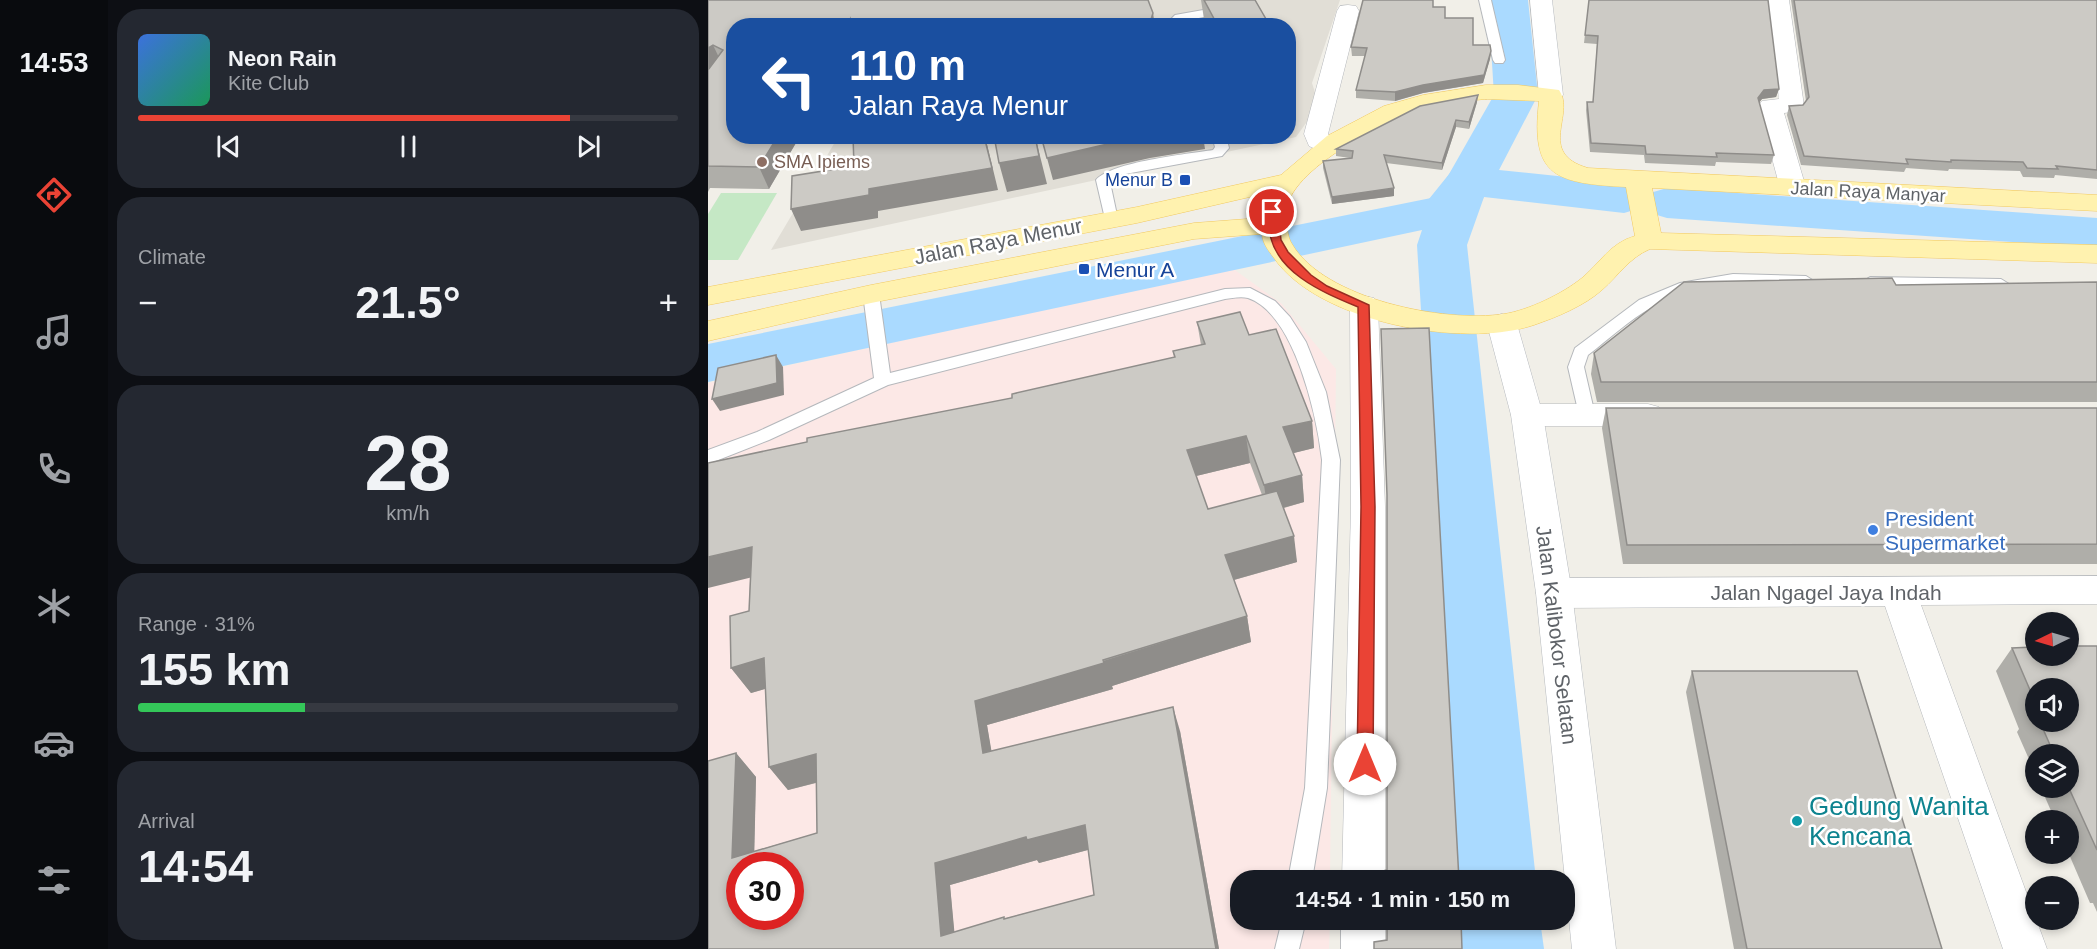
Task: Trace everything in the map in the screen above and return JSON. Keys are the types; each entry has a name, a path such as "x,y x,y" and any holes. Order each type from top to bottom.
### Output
{"main road":[{"name":"Jalan Raya Menur","path":"708,331 873,305 1194,231 1237,226 1277,240 1275,204 1287,181 1326,147 1368,122 1410,104 1446,95 1489,91 1551,94"},
{"path":"1551,94 1548,134 1551,152 1557,163 1583,174 1638,180 1649,241"},
{"name":"Jalan Raya Manyar","path":"1638,180 2097,203"},
{"name":"Jalan Raya Menur","path":"708,296 1110,220 1287,181"},
{"path":"1277,240 1307,278 1323,288 1364,305 1417,320 1495,324 1580,293 1592,284 1616,256 1634,244 1649,241 2095,257"}],"street":[{"path":"1541,0 1551,94"},
{"path":"1778,0 1792,106 1770,106 1793,188"},
{"path":"1326,147 1318,141 1316,134 1348,11"},
{"path":"1364,305 1368,507 1364,870"},
{"name":"Jalan Kalibokor Selatan","path":"1495,324 1527,415 1554,593 1594,949"},
{"path":"1527,415 1681,415"},
{"name":"Jalan Ngagel Jaya Indah","path":"1554,593 2097,590"},
{"path":"1898,591 2025,949"},
{"path":"1363,949 1364,930"}],"lane":[{"path":"1485,0 1499,60"},
{"path":"1179,18 1230,9"},
{"path":"1110,220 1103,180 1105,177 1116,172 1216,153 1222,148 1221,144"},
{"path":"1586,415 1576,367 1581,352 1645,304 1685,286 1733,279 1827,281"},
{"path":"1850,282 2015,285"},
{"path":"708,457 763,436 883,381 1226,294 1253,293 1278,310 1295,333 1329,431 1331,460 1316,788 1302,870"},
{"path":"873,305 883,381"},
{"path":"1287,949 1292,930"}],"shaded area":[{"path":"919,0 1340,0 1312,83 1319,105 1296,137 1296,18 908,18"},
{"path":"834,144 1263,144 771,250"},
{"path":"1232,268 1282,304 1336,369 1330,870 1230,870 1230,930 1330,930 1329,949 708,949 708,383"}],"green space":[{"path":"721,193 777,193 738,260 708,260 708,214"}],"water":[{"path":"1492,101 1526,107 1458,252 1464,300 1430,302 1422,221 1429,199 1458,163"}],"building":[{"path":"708,0 1148,0 1153,13 1151,18 726,18 726,144 773,144 759,167 708,166 708,70 723,50 713,45 708,48"},
{"path":"1204,0 1255,0 1265,18 1214,18"},
{"path":"1363,0 1433,0 1433,7 1445,7 1445,18 1473,18 1473,45 1490,45 1491,51 1484,75 1395,92 1356,90 1367,48 1351,47"},
{"path":"1589,0 1768,0 1779,89 1764,90 1758,98 1774,155 1716,153 1717,157 1646,154 1645,146 1591,143 1587,102 1593,102 1598,36 1585,35"},
{"path":"1794,0 2097,0 2097,170 2056,166 2058,169 2027,168 2023,162 1951,160 1951,162 1906,159 1908,164 1804,156 1789,106 1803,105 1809,97"},
{"path":"1478,95 1469,122 1456,120 1442,163 1384,155 1394,188 1332,197 1323,161 1352,158 1353,151 1336,149 1420,106"},
{"path":"853,144 986,144 992,168 869,189 869,195 791,209 792,176 854,166"},
{"path":"995,144 1037,144 1039,156 999,163"},
{"path":"1043,144 1107,144 1047,158"},
{"path":"1892,278 1896,285 2097,282 2097,382 1601,382 1594,353 1684,282"},
{"path":"1240,312 1249,335 1276,329 1312,421 1283,427 1302,475 1264,485 1246,436 1187,450 1208,509 1277,491 1294,536 1225,555 1247,616 1103,660 1104,663 975,701 983,753 1173,707 1216,949 708,949 708,761 736,753 732,852 726,852 726,930 804,930 804,852 752,852 817,833 816,754 769,767 764,658 731,668 730,616 749,611 752,547 708,557 708,463 807,442 807,438 1012,398 1012,394 1175,357 1173,351 1205,344 1197,322","holes":["1085,825 1094,895 1004,919 1004,917 941,936 935,863 1026,837 1027,840"]},
{"path":"1429,328 1458,870 1387,870 1387,495 1381,329"},
{"path":"776,355 777,383 712,399 718,368"},
{"path":"1606,408 2097,408 2097,544 1627,545"},
{"path":"2079,646 2097,646 2097,850 2073,798 2079,798 2079,744 2050,744 2044,732 2079,732 2079,678 2025,678 2012,648 2025,647 2025,666 2079,666"},
{"name":"Gedung Wanita Kencana","path":"1692,671 1857,671 1942,949 1747,949"},
{"path":"1387,930 1461,930 1462,949 1374,949 1374,942 1387,940"}],"waterway":[{"path":"1469,181 1516,95 1508,0"},
{"path":"1454,208 1469,181"},
{"path":"1469,181 1624,198"},
{"path":"1667,203 2097,233"},
{"path":"708,363 1454,208"},
{"path":"1454,208 1442,245 1495,870"},
{"path":"1500,930 1502,949"}],"place":[{"name":"SMA Ipiems","path":"762,162"},
{"name":"Menur B","path":"1185,180"},
{"name":"Menur A","path":"1084,269"},
{"name":"President Supermarket","path":"1873,530"},
{"name":"Gedung Wanita Kencana","path":"1797,821"}],"route":[{"path":"1272,212 1275,240 1283,254 1307,278 1342,297 1364,305 1368,507 1365,764"}]}
